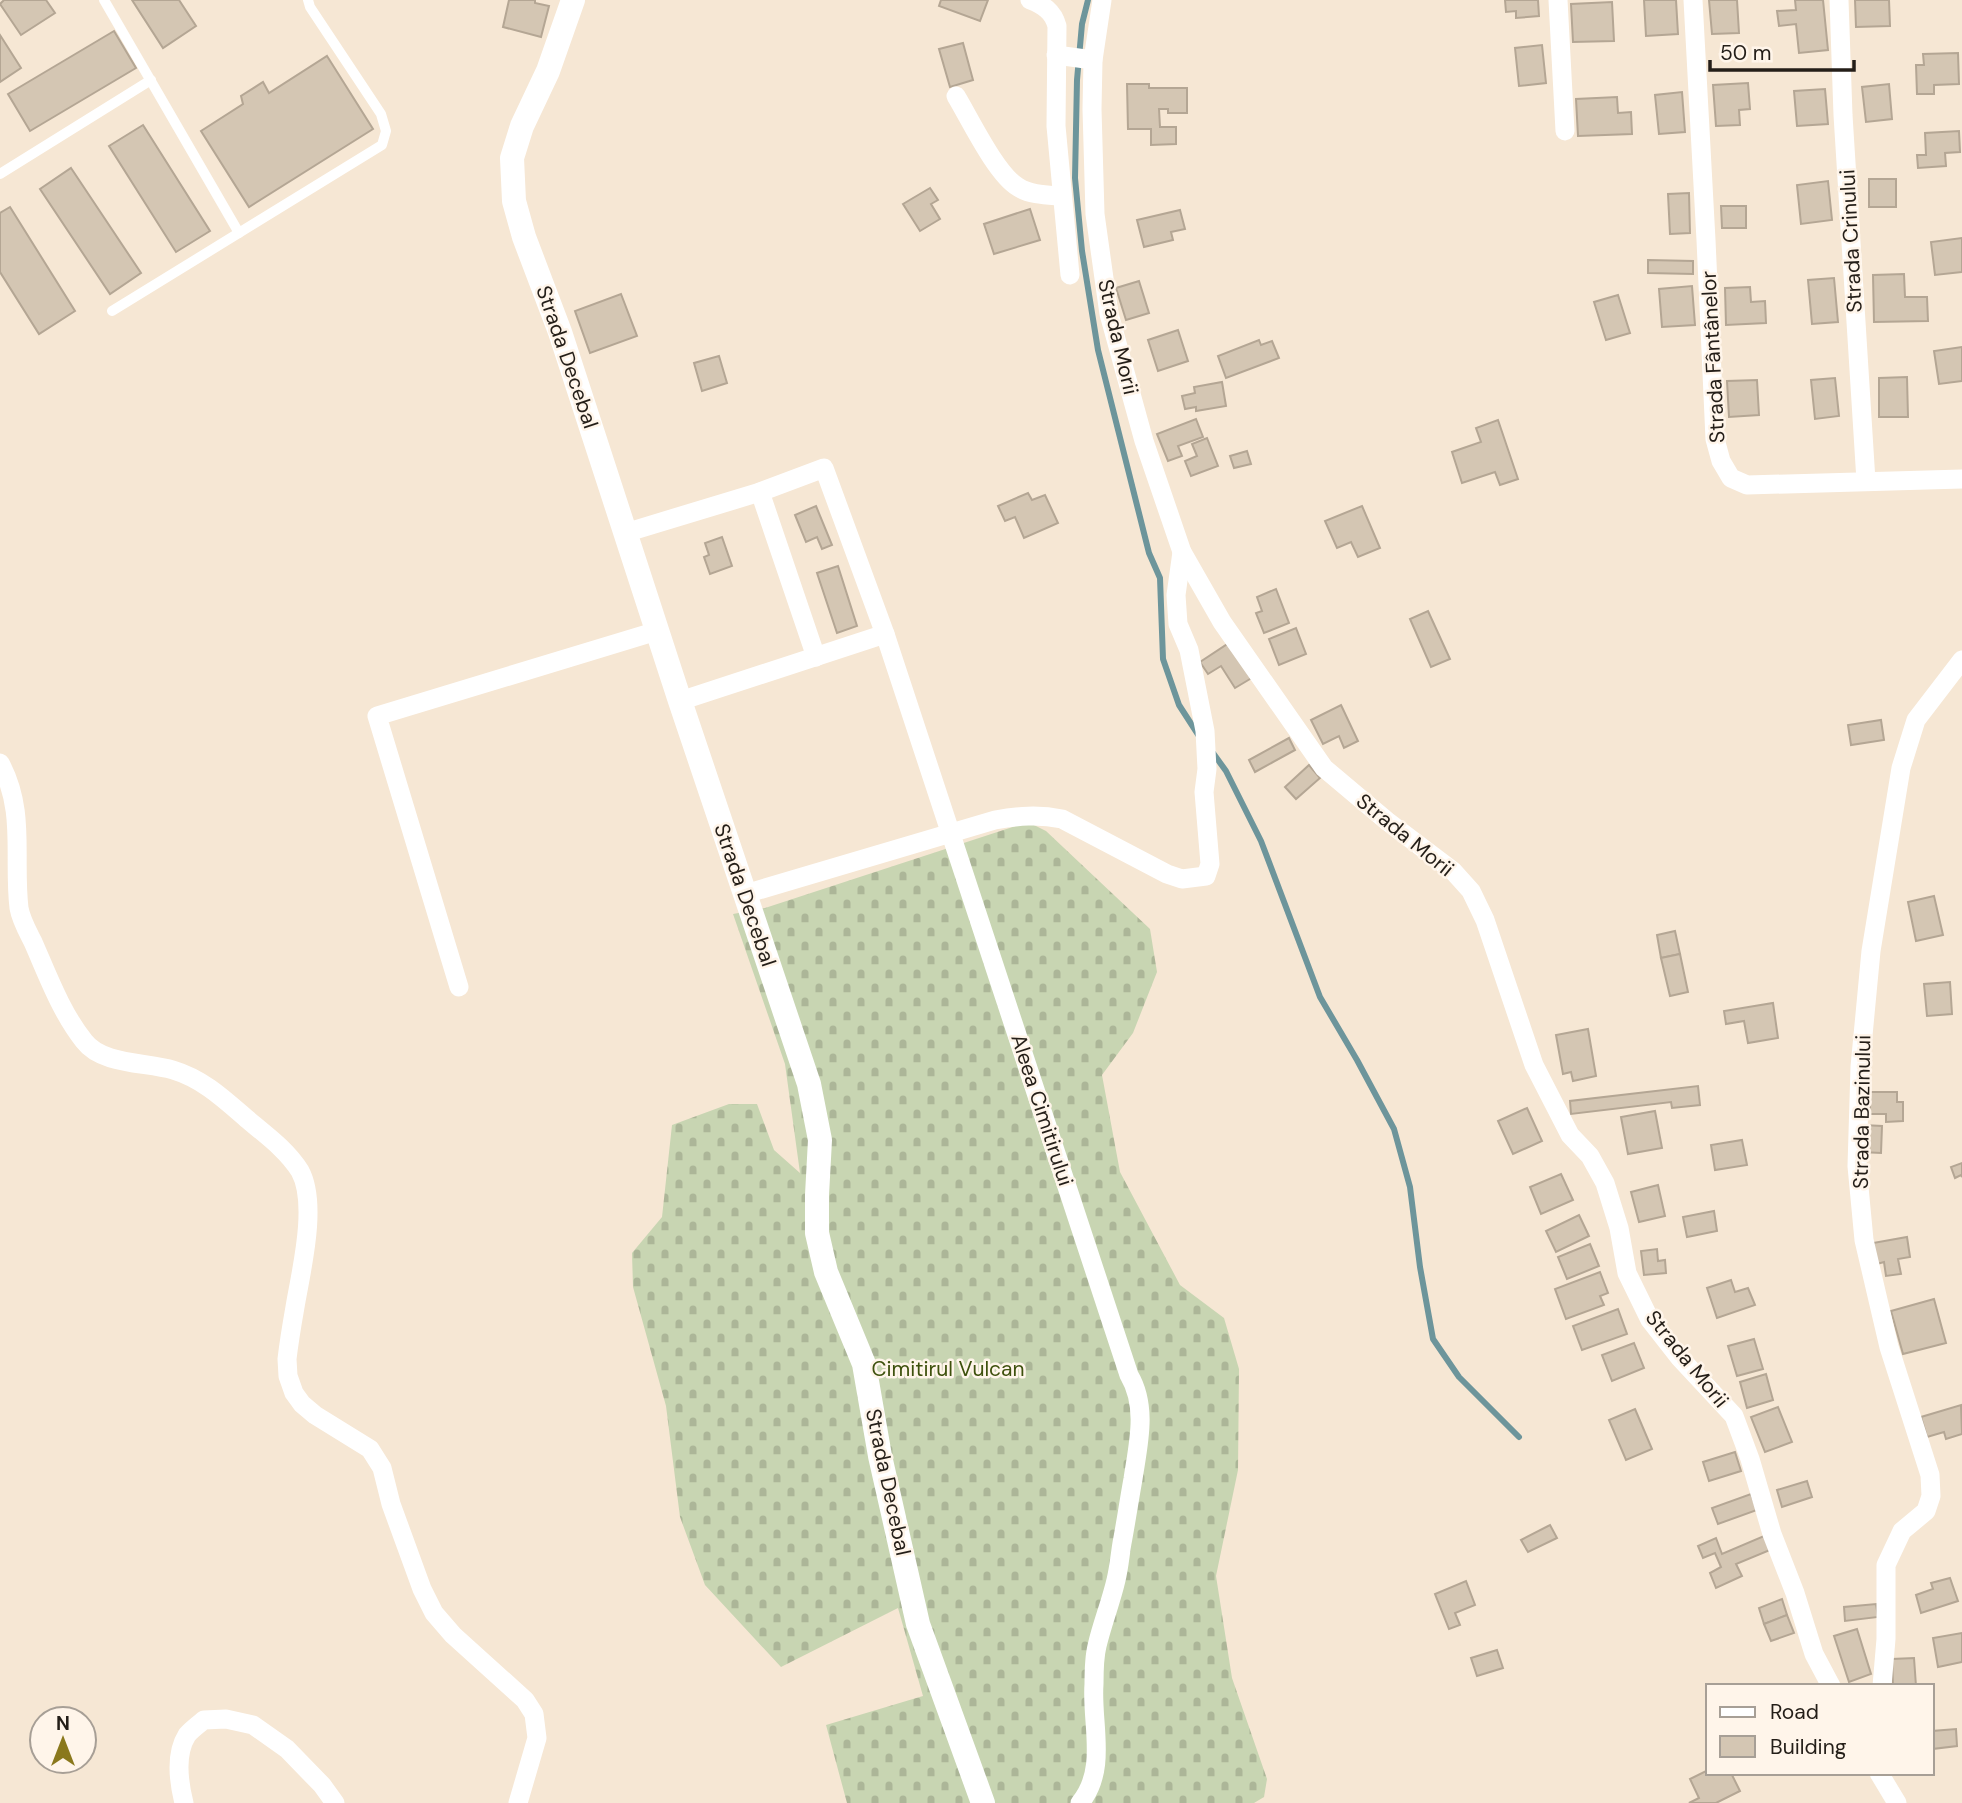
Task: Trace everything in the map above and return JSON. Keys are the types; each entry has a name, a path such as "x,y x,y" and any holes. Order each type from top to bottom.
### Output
{"street":[{"name":"Strada Decebal","path":"573,0 548,71 522,127 512,158 514,201 524,237 560,332 809,1084 820,1140 817,1233 826,1272 864,1364 880,1456 918,1624 983,1803"},
{"path":"1030,0 1043,5 1055,16 1077,58 1056,125 1070,275"},
{"name":"Strada Morii","path":"1102,0 1077,58 1092,109 1095,214 1109,314 1144,441 1182,552 1222,622 1324,768 1387,821 1453,871 1471,891 1485,919 1534,1065 1570,1135 1590,1156 1605,1183 1619,1228 1627,1273 1650,1321 1679,1357 1734,1416 1814,1654 1830,1684"},
{"path":"1558,0 1565,131"},
{"name":"Strada Fântânelor","path":"1693,0 1715,439 1721,461 1731,478 1747,485 1962,480"},
{"name":"Strada Crinului","path":"1839,0 1843,115 1866,481"},
{"path":"956,96 1003,173 1018,187 1041,194 1061,196"},
{"name":"Aleea Cimitirului","path":"760,492 824,468 885,634 1129,1376 1136,1388 1140,1419 1138,1452 1117,1578 1096,1648 1093,1699 1097,1755 1093,1777 1080,1803"},
{"path":"625,533 760,492 816,657"},
{"path":"745,894 1014,817 1044,815 1062,819 1167,874 1182,879 1206,876 1210,864 1204,792 1207,769 1205,731 1189,650 1178,624 1176,595 1182,552"},
{"path":"459,987 377,716 657,631"},
{"path":"680,701 885,634"},
{"name":"Strada Bazinului","path":"1882,1684 1886,1639 1886,1565 1902,1531 1926,1511 1931,1496 1930,1475 1889,1347 1864,1240 1857,1166 1860,1068 1871,951 1901,768 1916,720 1959,672"},
{"path":"0,763 14,798 18,833 20,912 55,993 85,1044 103,1056 171,1070 197,1079 215,1091 285,1152 305,1183 308,1204 306,1248 287,1359 288,1376 294,1393 302,1404 370,1449 382,1468 391,1504 434,1614 525,1700 534,1714 537,1738 518,1803"},
{"path":"184,1803 179,1785 180,1753 187,1735 204,1720 226,1718 253,1725 287,1749 322,1785 335,1803"},
{"path":"1880,1775 1896,1803"}],"lane":[{"path":"104,0 239,233"},
{"path":"112,310 382,145 386,131 380,114 308,0"},
{"path":"0,174 151,80"}],"green space":[{"name":"Cimitirul Vulcan","path":"1028,822 1046,831 1150,929 1157,972 1133,1033 1102,1075 1120,1172 1180,1285 1224,1318 1239,1369 1238,1470 1216,1576 1232,1678 1267,1779 1264,1797 1254,1803 847,1803 826,1725 923,1696 898,1608 781,1667 705,1585 680,1517 666,1406 633,1287 632,1253 662,1217 672,1125 729,1104 757,1104 774,1150 800,1173 785,1064 733,914 765,908"}],"building":[{"path":"4,0 46,0 55,13 21,35 0,4"},
{"path":"132,0 179,0 196,26 163,48"},
{"path":"509,0 535,0 535,3 549,6 541,37 503,27"},
{"path":"941,0 988,0 980,21 939,6"},
{"path":"1505,0 1538,0 1539,16 1516,18 1516,11 1506,12"},
{"path":"1644,0 1676,0 1678,34 1646,36"},
{"path":"1709,0 1737,0 1739,33 1712,34"},
{"path":"1795,0 1823,0 1828,50 1799,53 1796,24 1779,26 1777,11 1796,10"},
{"path":"1855,0 1889,0 1890,26 1856,27"},
{"path":"1612,2 1614,41 1573,42 1571,4"},
{"path":"114,31 136,68 30,131 8,94"},
{"path":"0,35 21,68 0,82"},
{"path":"963,43 973,80 950,87 939,49"},
{"path":"1542,45 1546,83 1519,86 1515,48"},
{"path":"1958,53 1959,84 1934,85 1934,94 1917,94 1916,65 1924,65 1923,54"},
{"path":"327,56 373,129 249,207 201,131 243,104 241,96 263,82 269,93"},
{"path":"1748,83 1750,109 1739,110 1740,125 1716,126 1713,85"},
{"path":"1127,84 1149,84 1149,88 1187,88 1187,113 1168,113 1168,109 1159,109 1160,127 1176,127 1176,144 1151,145 1151,129 1128,129"},
{"path":"1889,84 1892,119 1866,122 1862,87"},
{"path":"1825,89 1828,124 1797,126 1794,91"},
{"path":"1682,92 1685,132 1659,134 1655,95"},
{"path":"1617,97 1618,113 1631,112 1632,134 1578,136 1576,99"},
{"path":"143,125 210,231 176,252 109,146"},
{"path":"1959,131 1960,152 1945,153 1946,166 1918,168 1917,155 1926,155 1925,133"},
{"path":"71,168 141,273 110,294 40,189"},
{"path":"1869,179 1896,179 1896,207 1869,207"},
{"path":"1828,181 1832,220 1801,224 1797,185"},
{"path":"930,188 938,200 931,204 940,219 920,231 903,204"},
{"path":"1689,193 1690,233 1670,234 1668,194"},
{"path":"1721,206 1746,206 1746,228 1722,228"},
{"path":"10,207 75,311 39,334 0,272 0,213"},
{"path":"1030,209 1040,240 994,254 984,224"},
{"path":"1180,210 1185,229 1171,232 1173,240 1144,247 1137,220"},
{"path":"1962,238 1962,272 1935,275 1931,242"},
{"path":"1648,260 1693,261 1693,274 1648,273"},
{"path":"1904,274 1905,297 1927,297 1928,321 1874,322 1873,275"},
{"path":"1834,278 1838,322 1812,324 1808,280"},
{"path":"1139,281 1149,313 1126,320 1116,288"},
{"path":"1692,286 1695,325 1662,327 1659,289"},
{"path":"1750,287 1751,302 1765,301 1766,323 1726,325 1725,288"},
{"path":"621,294 637,336 590,353 575,311"},
{"path":"1618,295 1630,333 1606,340 1594,302"},
{"path":"1178,330 1188,361 1158,371 1148,340"},
{"path":"1259,340 1261,345 1272,341 1279,358 1226,378 1218,356"},
{"path":"1962,347 1962,381 1939,384 1934,351"},
{"path":"719,356 727,383 702,391 694,363"},
{"path":"1907,377 1908,417 1879,417 1879,378"},
{"path":"1835,378 1839,416 1815,419 1811,380"},
{"path":"1757,380 1759,415 1729,417 1727,381"},
{"path":"1222,382 1226,406 1196,411 1196,407 1185,409 1182,396 1195,393 1194,387"},
{"path":"1196,419 1203,437 1178,446 1182,456 1168,461 1157,434"},
{"path":"1498,420 1518,479 1500,485 1495,472 1462,483 1452,452 1481,442 1476,428"},
{"path":"1207,438 1218,466 1191,476 1185,461 1197,456 1192,444"},
{"path":"1247,451 1251,464 1234,468 1230,456"},
{"path":"1028,493 1032,500 1045,495 1058,523 1024,538 1015,517 1005,521 998,506"},
{"path":"816,506 832,545 822,549 817,537 806,542 795,515"},
{"path":"1362,506 1380,548 1358,557 1351,542 1337,548 1325,521"},
{"path":"722,537 732,566 710,574 704,557 709,555 705,543"},
{"path":"838,566 857,626 837,633 817,573"},
{"path":"1276,589 1289,623 1264,633 1256,613 1262,611 1257,597"},
{"path":"1428,611 1450,659 1431,667 1410,619"},
{"path":"1296,628 1306,654 1279,665 1269,639"},
{"path":"1232,641 1255,676 1235,688 1221,666 1208,674 1200,662"},
{"path":"1341,705 1358,741 1344,748 1339,736 1323,744 1311,720"},
{"path":"1881,720 1884,740 1851,745 1848,725"},
{"path":"1289,738 1295,750 1255,772 1249,760"},
{"path":"1309,765 1320,778 1296,799 1285,787"},
{"path":"1934,896 1943,935 1916,941 1908,902"},
{"path":"1675,931 1680,954 1661,958 1657,935"},
{"path":"1680,954 1688,992 1670,996 1661,958"},
{"path":"1950,982 1952,1014 1927,1016 1924,984"},
{"path":"1773,1003 1778,1038 1748,1043 1744,1021 1726,1024 1724,1011"},
{"path":"1588,1029 1596,1076 1573,1081 1571,1072 1563,1074 1556,1035"},
{"path":"1698,1086 1700,1105 1672,1108 1671,1102 1571,1114 1570,1101"},
{"path":"1870,1092 1897,1092 1897,1102 1903,1102 1903,1121 1886,1122 1886,1114 1870,1114"},
{"path":"1527,1108 1542,1141 1513,1154 1498,1121"},
{"path":"1655,1111 1662,1148 1628,1154 1621,1117"},
{"path":"1863,1125 1882,1126 1881,1153 1861,1152"},
{"path":"1742,1140 1747,1165 1715,1170 1711,1145"},
{"path":"1962,1163 1962,1177 1961,1175 1955,1178 1951,1167"},
{"path":"1561,1174 1573,1200 1541,1214 1530,1187"},
{"path":"1658,1185 1665,1216 1639,1222 1631,1192"},
{"path":"1714,1211 1717,1231 1687,1237 1683,1217"},
{"path":"1579,1215 1589,1236 1556,1252 1546,1231"},
{"path":"1907,1237 1910,1257 1898,1259 1901,1274 1886,1276 1884,1262 1877,1264 1873,1243"},
{"path":"1590,1244 1599,1266 1567,1279 1558,1257"},
{"path":"1657,1249 1658,1261 1665,1260 1666,1273 1644,1275 1641,1251"},
{"path":"1600,1272 1608,1293 1600,1296 1604,1305 1566,1319 1555,1289"},
{"path":"1731,1280 1735,1292 1748,1288 1755,1305 1717,1318 1707,1288"},
{"path":"1934,1299 1946,1343 1903,1354 1891,1311"},
{"path":"1618,1309 1627,1334 1582,1350 1573,1326"},
{"path":"1754,1339 1763,1369 1737,1376 1728,1346"},
{"path":"1634,1343 1644,1368 1612,1381 1602,1355"},
{"path":"1766,1374 1773,1400 1747,1408 1740,1382"},
{"path":"1961,1405 1962,1434 1946,1439 1944,1432 1927,1437 1921,1417"},
{"path":"1778,1407 1792,1442 1765,1452 1751,1417"},
{"path":"1635,1409 1652,1449 1626,1460 1609,1420"},
{"path":"1735,1452 1741,1471 1709,1481 1703,1462"},
{"path":"1807,1481 1812,1497 1782,1507 1777,1490"},
{"path":"1751,1494 1757,1510 1718,1524 1712,1508"},
{"path":"1550,1525 1557,1538 1528,1552 1521,1540"},
{"path":"1764,1536 1770,1550 1736,1564 1742,1576 1716,1588 1710,1573 1721,1567 1715,1553 1703,1558 1698,1546 1716,1538 1722,1554"},
{"path":"1950,1578 1958,1601 1921,1613 1916,1595 1933,1589 1931,1583"},
{"path":"1466,1581 1475,1605 1455,1613 1460,1625 1449,1629 1435,1594"},
{"path":"1782,1599 1787,1615 1764,1624 1759,1608"},
{"path":"1876,1604 1878,1617 1845,1621 1844,1607"},
{"path":"1787,1615 1794,1633 1771,1641 1764,1624"},
{"path":"1857,1629 1871,1674 1849,1682 1834,1636"},
{"path":"1962,1633 1962,1662 1938,1667 1933,1638"},
{"path":"1497,1650 1503,1668 1477,1676 1471,1658"},
{"path":"1914,1658 1916,1684 1893,1684 1892,1659"},
{"path":"1956,1729 1957,1746 1934,1749 1934,1731"},
{"path":"1706,1771 1706,1775 1732,1775 1740,1791 1716,1803 1689,1803 1699,1798 1690,1779"}],"waterway":[{"path":"1088,0 1082,24 1077,80 1075,178 1082,251 1098,350 1149,553 1160,578 1163,659 1179,705 1199,736"},
{"path":"1213,753 1226,771 1261,841 1320,997 1394,1129 1410,1187 1433,1339 1459,1377 1519,1437"}]}
